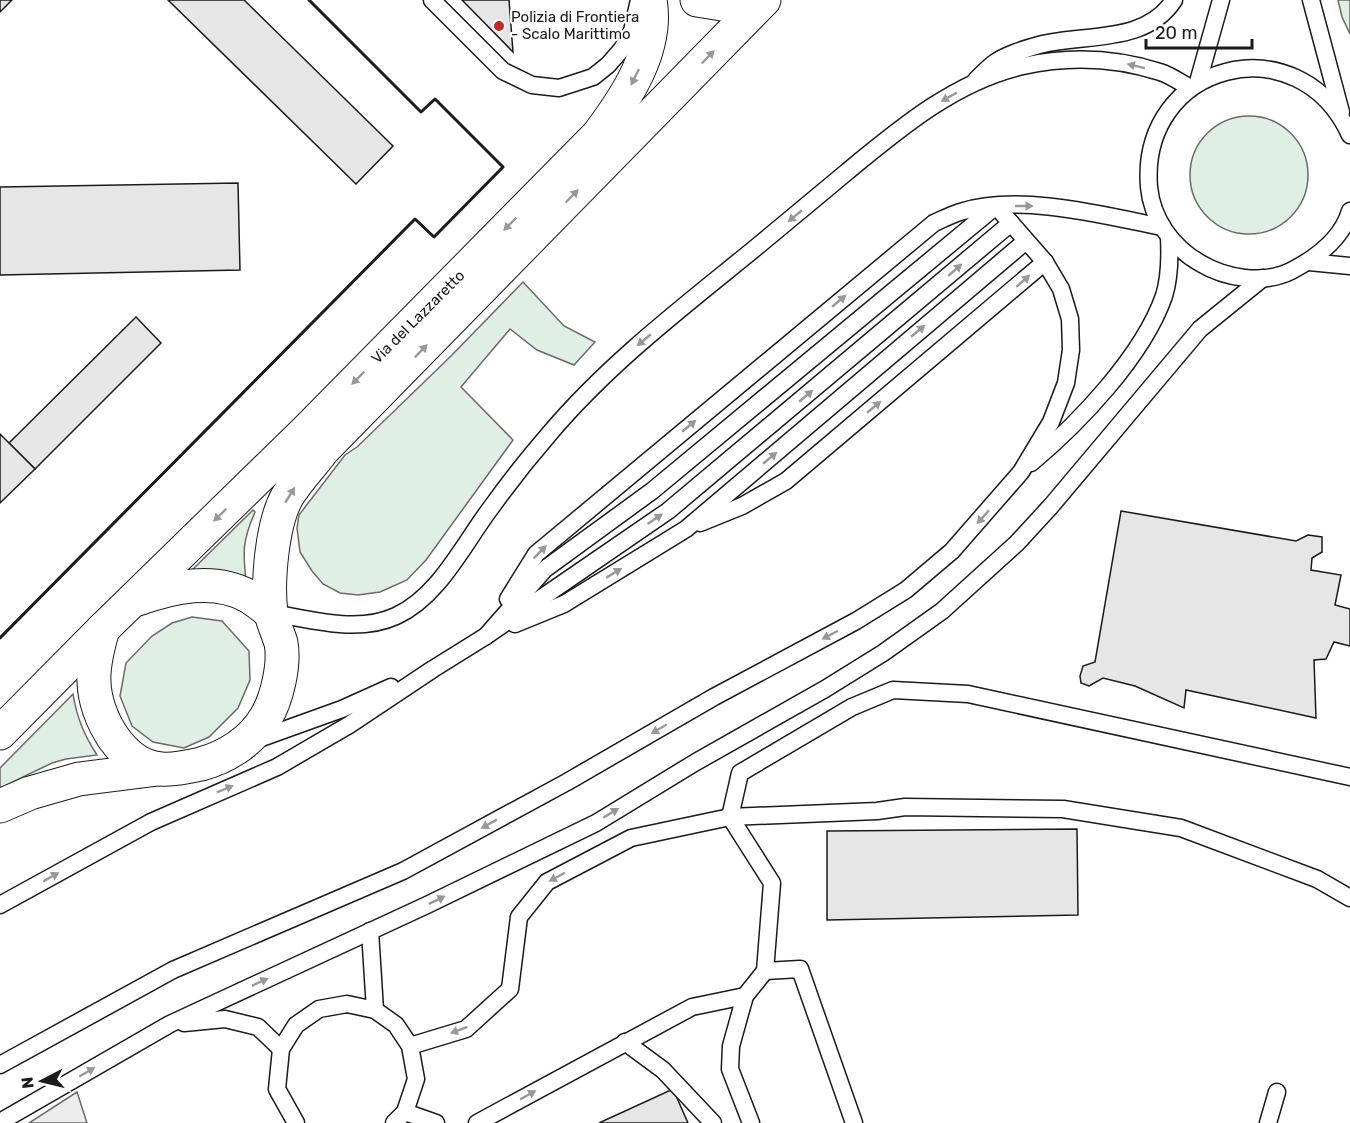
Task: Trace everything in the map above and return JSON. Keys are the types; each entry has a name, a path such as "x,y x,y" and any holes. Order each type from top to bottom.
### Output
{"main road":[{"name":"Via del Lazzaretto","path":"131,602 306,431 598,135 622,104 639,69 649,42 652,7 650,0"},
{"path":"697,0 722,4 743,0"},
{"name":"Via del Lazzaretto","path":"271,613 271,564 275,529 287,497 323,450 764,0"},
{"path":"0,733 131,602 182,586 218,587 247,595 271,613 281,646 281,678 266,717 241,746 213,761 185,768 79,779 0,806"},
{"path":"103,629 97,650 93,681 98,709 111,736 131,758 158,769"}],"lane":[{"path":"432,0 503,71 532,85 559,88 593,77 622,50 632,31 639,0"},
{"path":"972,84 994,62 1040,45 1130,31 1151,24 1167,10 1174,0"},
{"path":"1194,85 1221,0"},
{"path":"1311,0 1343,119 1350,135"},
{"path":"271,613 357,625 379,622 397,616 419,600 438,584 492,506 551,431 620,360 880,145 931,106 972,84 1022,66 1071,59 1117,62 1162,72 1194,85"},
{"path":"1343,119 1322,93 1294,76 1262,68 1229,70 1194,85 1168,109 1153,137 1148,168 1150,199 1166,232 1188,256 1211,270 1236,277 1263,278 1287,273 1309,262 1332,243 1350,211"},
{"path":"486,636 536,554 934,223 961,211 996,206 1037,206 1091,212 1166,232"},
{"path":"996,206 1045,262 1061,289 1070,319 1071,350 1066,382 1051,422 1021,472"},
{"path":"486,636 545,569 652,491 996,206"},
{"path":"0,905 151,822 277,767 350,725 486,636 668,511 1011,223"},
{"path":"0,1065 174,970 402,871 567,782 714,697 856,621 906,590 952,551 1021,472 1064,435 1122,369 1151,324 1164,296 1170,270 1166,232"},
{"path":"486,636 564,604 686,529 1026,241"},
{"path":"686,529 742,507 786,481 1045,262"},
{"path":"1309,262 1350,266"},
{"path":"0,1122 170,1024 596,823 883,653 942,610 1017,543 1200,329 1263,278"},
{"path":"241,746 342,710 433,669"},
{"path":"751,1123 730,1069 731,1046 745,996 765,971 772,883 730,818 740,773 852,707 893,690 968,694 1350,777"},
{"path":"410,1046 466,1029 510,989 519,917 547,882 631,838 730,818 877,811 905,807 1063,809 1180,828 1317,879 1350,898"},
{"path":"370,931 375,1010"},
{"path":"765,971 800,969 854,1123"},
{"path":"477,1123 692,1007 745,996"},
{"path":"296,1123 278,1089 281,1049 296,1025 320,1009 347,1004 375,1010 396,1025 410,1046 416,1079 400,1117 436,1123"},
{"path":"170,1024 225,1019 258,1027 281,1049"},
{"path":"625,1042 663,1070 713,1123"},
{"path":"1268,1123 1277,1092"}],"green space":[{"path":"1338,0 1350,0 1350,34 1342,17"},
{"path":"1249,116 1272,120 1291,133 1304,152 1308,175 1304,198 1291,217 1272,230 1249,234 1226,230 1207,217 1194,198 1190,175 1194,152 1207,133 1226,120"},
{"path":"523,282 564,326 595,342 574,365 537,350 510,329 461,387 513,440 426,560 407,580 380,592 358,595 340,593 323,584 300,552 297,528 299,515 345,455 357,447 451,356"},
{"path":"253,510 255,512 244,547 246,582 190,572"},
{"path":"192,617 222,621 249,651 250,680 238,708 209,737 184,748 153,742 132,726 120,696 126,663 152,636 172,623"},
{"path":"73,694 82,726 97,755 52,763 0,788 0,768"}],"shaded area":[{"path":"77,1092 87,1123 29,1123"}],"building":[{"path":"0,0 12,0 0,12"},
{"path":"168,0 244,0 393,146 356,184"},
{"name":"Polizia di Frontiera - Scalo Marittimo","path":"462,0 509,0 513,52"},
{"path":"238,183 240,270 0,275 0,187"},
{"path":"136,317 161,343 35,469 9,443"},
{"path":"0,434 35,469 0,503"},
{"path":"1121,511 1296,541 1308,535 1322,537 1322,552 1312,558 1311,570 1341,575 1335,605 1350,609 1350,646 1334,642 1326,659 1314,660 1316,718 1186,690 1184,708 1135,686 1103,678 1089,686 1081,683 1080,676 1083,666 1095,662"},
{"path":"1077,829 1078,915 827,920 827,831"},
{"path":"673,1089 688,1123 599,1123"}],"wall":[{"path":"0,638 415,219 434,237 503,167 435,99 421,112 309,0"}],"place":[{"name":"Polizia di Frontiera - Scalo Marittimo","path":"499,26"}]}
